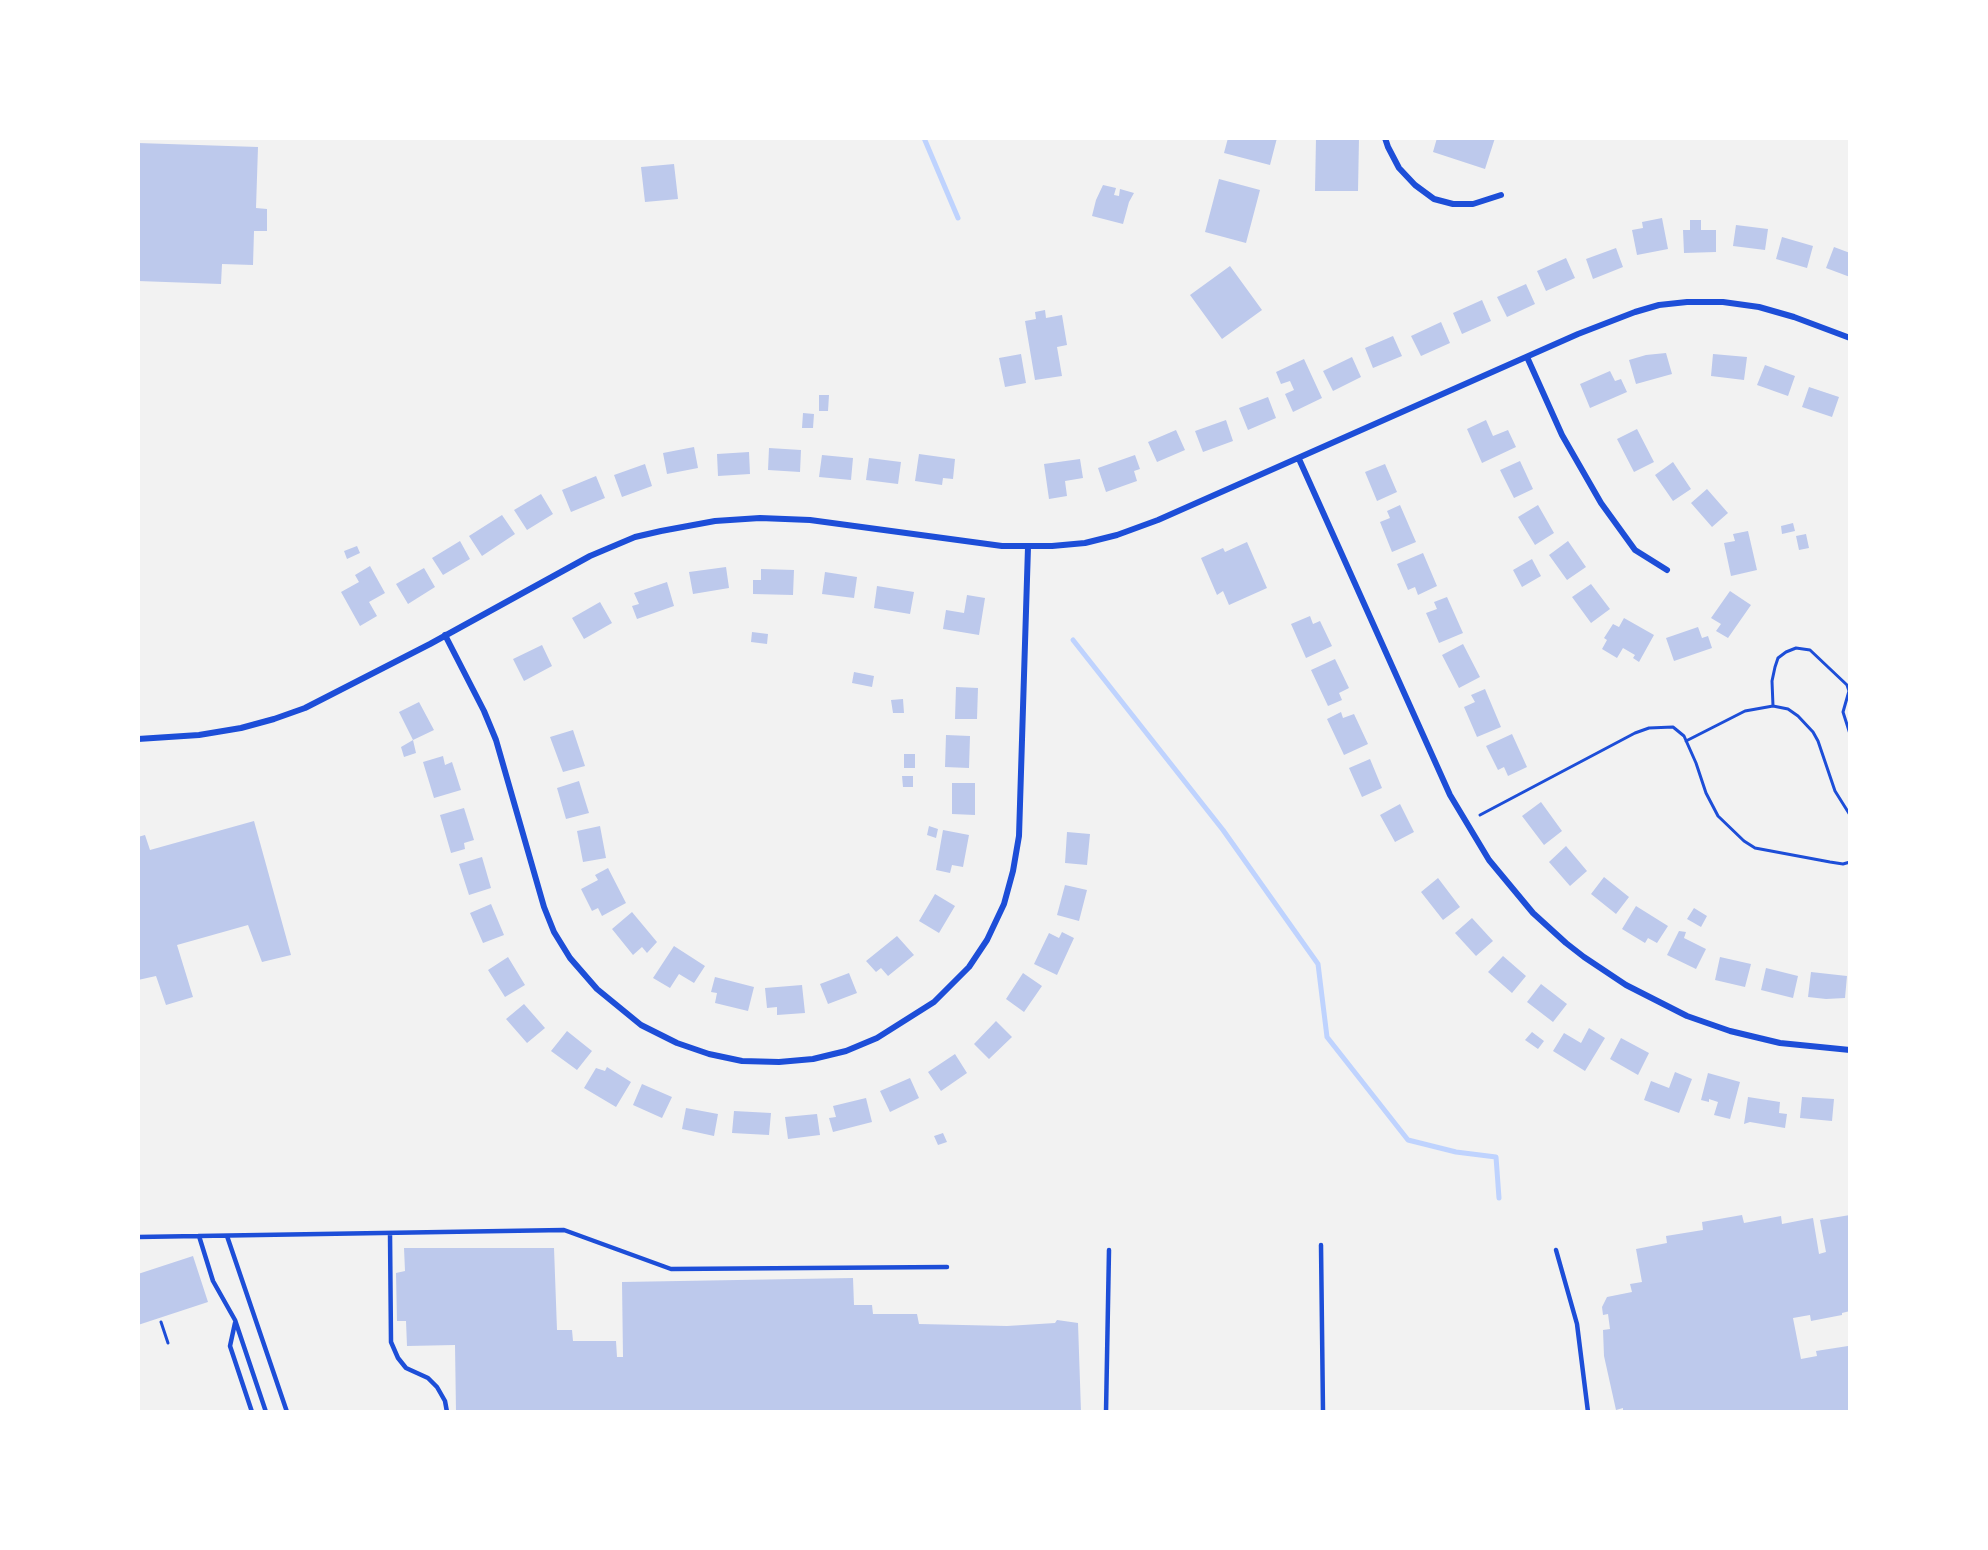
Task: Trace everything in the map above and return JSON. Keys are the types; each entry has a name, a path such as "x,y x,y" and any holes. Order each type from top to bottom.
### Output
{"street":[{"path":"1385,138 1400,168 1415,185 1434,199 1453,204 1473,204 1501,195"},
{"path":"138,739 199,735 274,719 330,696 590,556 635,537 714,521 760,518 810,520 977,544 1028,546 1085,543 1117,535 1158,520 1527,357 1635,312 1659,305 1723,302 1759,307 1794,317 1850,338"},
{"path":"1527,357 1562,435 1601,503 1635,550 1667,570"},
{"path":"1299,459 1450,795 1489,860 1533,913 1584,957 1626,985 1687,1016 1730,1031 1780,1043 1850,1050"},
{"path":"445,635 484,711 496,740 544,907 554,932 570,958 597,989 641,1025 677,1043 709,1054 742,1061 780,1062 813,1059 846,1051 877,1038 934,1002 969,967 987,940 1004,904 1019,836 1028,546"}],"lane":[{"path":"138,1237 564,1230 671,1269 946,1267"},
{"path":"390,1233 392,1342 398,1358 406,1368 428,1378 438,1387 445,1401 447,1412"},
{"path":"199,1236 213,1281 235,1320 266,1412"},
{"path":"227,1236 287,1412"},
{"path":"1321,1245 1323,1412"},
{"path":"1106,1412 1109,1250"},
{"path":"1556,1250 1577,1324 1588,1412"},
{"path":"235,1320 230,1346 252,1412"}],"path":[{"path":"1773,706 1772,681 1778,658 1796,648 1810,650 1847,685 1849,692 1843,712 1850,734"},
{"path":"1686,741 1744,711 1773,706 1788,709 1813,732 1822,750 1835,791 1850,815"},
{"path":"1480,814 1635,733 1649,728 1673,727 1684,736 1706,793 1718,816 1744,841 1755,848 1830,862 1844,864 1850,862"},
{"path":"161,1322 168,1343"}],"building":[{"path":"1228,138 1277,138 1270,165 1224,153"},
{"path":"1316,138 1359,138 1358,191 1315,191"},
{"path":"1437,138 1495,138 1485,169 1433,152"},
{"path":"138,143 258,147 256,208 267,209 267,231 254,231 253,265 222,264 221,284 138,281"},
{"path":"674,164 678,199 645,202 641,167"},
{"path":"1219,179 1260,190 1246,243 1205,232"},
{"path":"1103,185 1116,188 1114,195 1119,196 1120,189 1134,193 1123,224 1092,216"},
{"path":"1662,218 1668,249 1637,255 1632,230 1643,228 1642,222"},
{"path":"1690,220 1701,220 1701,230 1716,230 1716,252 1684,253 1683,230 1690,230"},
{"path":"1736,225 1768,229 1765,250 1733,246"},
{"path":"1782,237 1813,246 1807,268 1776,259"},
{"path":"1834,247 1850,253 1850,277 1826,268"},
{"path":"1616,248 1623,267 1593,279 1586,259"},
{"path":"1566,258 1575,278 1546,291 1537,271"},
{"path":"1230,266 1262,310 1222,339 1190,295"},
{"path":"1526,284 1535,304 1507,317 1497,297"},
{"path":"1482,300 1491,321 1462,334 1453,313"},
{"path":"1045,310 1046,318 1062,315 1067,345 1057,347 1062,376 1035,380 1025,321 1036,319 1035,312"},
{"path":"1441,322 1450,343 1421,356 1411,336"},
{"path":"1393,336 1402,356 1373,368 1365,348"},
{"path":"1666,353 1672,374 1636,384 1629,360"},
{"path":"1021,354 1026,383 1005,387 999,358"},
{"path":"1713,354 1747,357 1744,380 1711,376"},
{"path":"1352,357 1361,377 1333,391 1323,371"},
{"path":"1304,359 1322,398 1293,412 1285,394 1294,390 1290,381 1281,384 1276,372"},
{"path":"1765,365 1795,376 1788,396 1757,385"},
{"path":"1610,371 1615,381 1621,379 1627,392 1590,408 1580,384"},
{"path":"1809,387 1839,397 1832,417 1802,407"},
{"path":"819,395 829,395 828,411 819,411"},
{"path":"1268,397 1276,418 1248,430 1239,408"},
{"path":"803,413 814,414 813,428 802,428"},
{"path":"1226,420 1233,441 1203,452 1195,431"},
{"path":"1486,420 1493,436 1508,430 1516,447 1482,463 1467,429"},
{"path":"1637,429 1654,462 1634,472 1617,439"},
{"path":"1176,430 1185,450 1157,462 1148,442"},
{"path":"694,447 698,468 667,474 663,453"},
{"path":"769,448 801,450 800,472 768,470"},
{"path":"749,452 750,474 718,476 717,454"},
{"path":"919,454 955,459 953,479 943,478 942,485 915,481"},
{"path":"822,455 853,458 851,480 819,477"},
{"path":"1135,455 1140,469 1134,471 1137,481 1106,492 1098,468"},
{"path":"869,458 901,462 898,484 866,480"},
{"path":"1080,459 1083,478 1065,481 1067,496 1049,499 1044,464"},
{"path":"1520,461 1533,489 1514,498 1500,470"},
{"path":"1673,462 1691,489 1673,501 1655,475"},
{"path":"645,464 652,486 622,497 614,475"},
{"path":"1385,464 1397,492 1377,501 1365,472"},
{"path":"596,476 605,498 571,512 562,490"},
{"path":"1707,489 1728,513 1712,527 1691,503"},
{"path":"541,494 553,514 527,530 514,510"},
{"path":"1400,505 1416,542 1392,552 1380,522 1390,518 1387,511"},
{"path":"1538,505 1554,533 1535,545 1518,517"},
{"path":"502,515 515,534 482,556 469,536"},
{"path":"1793,523 1795,531 1782,534 1781,526"},
{"path":"1748,531 1757,570 1731,576 1724,543 1735,541 1733,534"},
{"path":"1806,534 1809,548 1799,550 1796,536"},
{"path":"460,541 470,559 443,575 432,558"},
{"path":"1568,541 1586,567 1567,580 1549,555"},
{"path":"1247,542 1267,588 1229,605 1223,591 1217,595 1201,558 1223,548 1225,552"},
{"path":"357,546 360,553 347,559 344,551"},
{"path":"1423,553 1437,586 1418,595 1415,587 1408,590 1397,564"},
{"path":"1532,559 1541,576 1522,587 1513,570"},
{"path":"370,566 385,593 369,602 377,616 360,626 341,592 359,582 355,575"},
{"path":"726,567 729,588 693,594 689,572"},
{"path":"424,568 435,587 408,604 396,584"},
{"path":"761,569 794,570 793,595 753,594 753,580 761,580"},
{"path":"825,572 857,577 854,598 822,594"},
{"path":"667,582 674,606 637,619 632,606 639,604 634,593"},
{"path":"1591,584 1610,609 1591,623 1572,597"},
{"path":"877,586 914,592 910,614 874,608"},
{"path":"1730,591 1751,605 1728,638 1716,631 1721,624 1711,618"},
{"path":"967,595 985,598 979,635 943,629 946,610 964,613"},
{"path":"1447,597 1463,633 1439,643 1426,613 1437,609 1434,602"},
{"path":"600,602 612,623 584,639 572,618"},
{"path":"1310,616 1313,624 1320,621 1332,646 1306,658 1291,624"},
{"path":"1624,618 1654,635 1639,662 1633,658 1635,655 1623,648 1617,658 1602,649 1607,640 1604,638 1613,624 1619,627"},
{"path":"1698,627 1702,638 1708,636 1712,648 1674,661 1666,638"},
{"path":"752,632 768,634 767,644 751,642"},
{"path":"1463,644 1480,677 1459,688 1442,655"},
{"path":"542,645 552,666 524,681 513,659"},
{"path":"1335,659 1349,688 1339,693 1342,700 1328,706 1311,670"},
{"path":"854,672 874,676 872,687 852,683"},
{"path":"956,687 978,688 977,719 955,719"},
{"path":"1485,689 1501,727 1477,737 1464,707 1475,702 1471,695"},
{"path":"903,699 904,713 893,713 891,700"},
{"path":"419,702 434,730 413,740 399,712"},
{"path":"1341,712 1343,718 1354,714 1368,744 1344,755 1327,719"},
{"path":"573,730 585,766 563,772 550,737"},
{"path":"1512,734 1527,767 1508,776 1504,767 1498,770 1486,746"},
{"path":"946,735 970,736 969,768 945,767"},
{"path":"413,740 416,753 404,757 401,747"},
{"path":"904,754 915,754 915,768 904,768"},
{"path":"443,756 445,765 452,762 461,790 434,798 423,762"},
{"path":"1370,759 1382,788 1362,797 1349,768"},
{"path":"902,776 913,776 913,787 903,787"},
{"path":"579,781 589,813 566,819 557,788"},
{"path":"952,783 975,783 975,815 952,814"},
{"path":"1541,802 1562,831 1544,845 1522,816"},
{"path":"1400,804 1414,832 1395,842 1380,815"},
{"path":"464,808 474,840 464,843 465,849 451,853 440,815"},
{"path":"254,821 291,955 262,962 248,925 177,945 193,997 166,1005 156,976 138,980 138,837 145,835 150,850"},
{"path":"600,826 606,858 583,862 577,831"},
{"path":"929,826 938,829 936,838 927,835"},
{"path":"943,830 969,835 963,867 952,865 950,873 936,870"},
{"path":"1067,832 1090,834 1087,865 1065,863"},
{"path":"1566,846 1587,871 1570,886 1549,862"},
{"path":"482,857 491,888 469,895 459,864"},
{"path":"608,868 626,903 602,916 598,908 592,911 581,889 598,880 595,875"},
{"path":"1604,877 1629,897 1616,914 1591,894"},
{"path":"1438,878 1460,907 1443,920 1421,892"},
{"path":"1065,885 1087,890 1079,921 1057,915"},
{"path":"935,894 955,906 939,933 919,921"},
{"path":"491,904 504,935 483,943 470,913"},
{"path":"1636,906 1668,926 1657,943 1648,938 1645,943 1622,929"},
{"path":"1694,908 1707,916 1701,927 1687,919"},
{"path":"632,912 657,942 647,953 642,947 633,955 612,929"},
{"path":"1472,918 1493,941 1476,956 1455,933"},
{"path":"1679,931 1686,932 1684,938 1706,949 1696,969 1667,955"},
{"path":"1062,932 1074,938 1057,975 1034,964 1049,933 1059,938"},
{"path":"897,936 914,955 888,976 881,968 876,972 866,961"},
{"path":"674,946 705,966 694,983 679,974 670,988 653,978"},
{"path":"1503,956 1526,976 1512,993 1488,972"},
{"path":"508,957 525,985 505,997 488,970"},
{"path":"1720,957 1751,964 1745,987 1715,980"},
{"path":"1766,968 1798,976 1793,998 1761,990"},
{"path":"1811,972 1847,976 1845,998 1808,997"},
{"path":"849,973 857,993 828,1004 820,984"},
{"path":"1023,973 1042,986 1024,1012 1006,999"},
{"path":"715,977 754,987 748,1011 715,1003 717,993 711,992"},
{"path":"1541,984 1567,1004 1553,1022 1527,1002"},
{"path":"802,985 805,1013 777,1015 777,1007 767,1008 765,988"},
{"path":"524,1004 545,1028 527,1043 506,1019"},
{"path":"996,1021 1012,1037 989,1059 974,1044"},
{"path":"1589,1028 1605,1038 1585,1071 1553,1051 1564,1033 1581,1043"},
{"path":"567,1031 592,1051 577,1070 551,1051"},
{"path":"1532,1032 1544,1041 1538,1049 1525,1040"},
{"path":"1621,1038 1649,1053 1638,1075 1610,1059"},
{"path":"955,1054 967,1073 941,1091 928,1072"},
{"path":"607,1067 631,1082 616,1107 584,1088 596,1068 605,1071"},
{"path":"1675,1072 1692,1079 1679,1113 1644,1100 1651,1081 1669,1088"},
{"path":"1708,1073 1740,1082 1730,1119 1714,1115 1718,1102 1709,1099 1709,1102 1701,1100"},
{"path":"910,1078 919,1098 890,1112 880,1091"},
{"path":"642,1084 672,1097 662,1118 633,1105"},
{"path":"1748,1097 1780,1102 1779,1113 1787,1114 1785,1128 1750,1122 1744,1124"},
{"path":"1802,1097 1834,1099 1832,1121 1800,1118"},
{"path":"866,1098 872,1122 833,1132 829,1118 836,1117 833,1106"},
{"path":"686,1108 718,1114 714,1136 682,1129"},
{"path":"734,1111 771,1113 769,1135 732,1133"},
{"path":"817,1114 820,1135 788,1139 785,1117"},
{"path":"943,1133 947,1142 938,1145 934,1136"},
{"path":"1742,1215 1744,1223 1781,1216 1782,1224 1813,1218 1819,1254 1826,1252 1820,1220 1850,1215 1850,1311 1842,1315 1811,1321 1810,1315 1793,1318 1801,1359 1817,1356 1816,1351 1848,1346 1850,1349 1850,1410 1845,1412 1623,1412 1623,1408 1616,1410 1604,1356 1603,1330 1610,1329 1608,1314 1603,1315 1602,1307 1607,1297 1632,1292 1630,1284 1642,1282 1636,1249 1667,1243 1666,1236 1703,1230 1702,1222"},
{"path":"404,1248 554,1248 557,1330 572,1330 573,1341 616,1341 617,1357 623,1357 622,1282 853,1278 854,1305 872,1305 873,1314 917,1314 919,1324 1007,1326 1055,1323 1057,1320 1078,1323 1081,1412 456,1412 455,1345 407,1346 406,1321 397,1321 396,1273 405,1271"},
{"path":"193,1256 208,1302 138,1325 138,1274"}],"waterway":[{"path":"924,138 958,218"},
{"path":"1073,640 1223,830 1318,964 1327,1037 1408,1140 1456,1152 1496,1157 1499,1198"}]}
